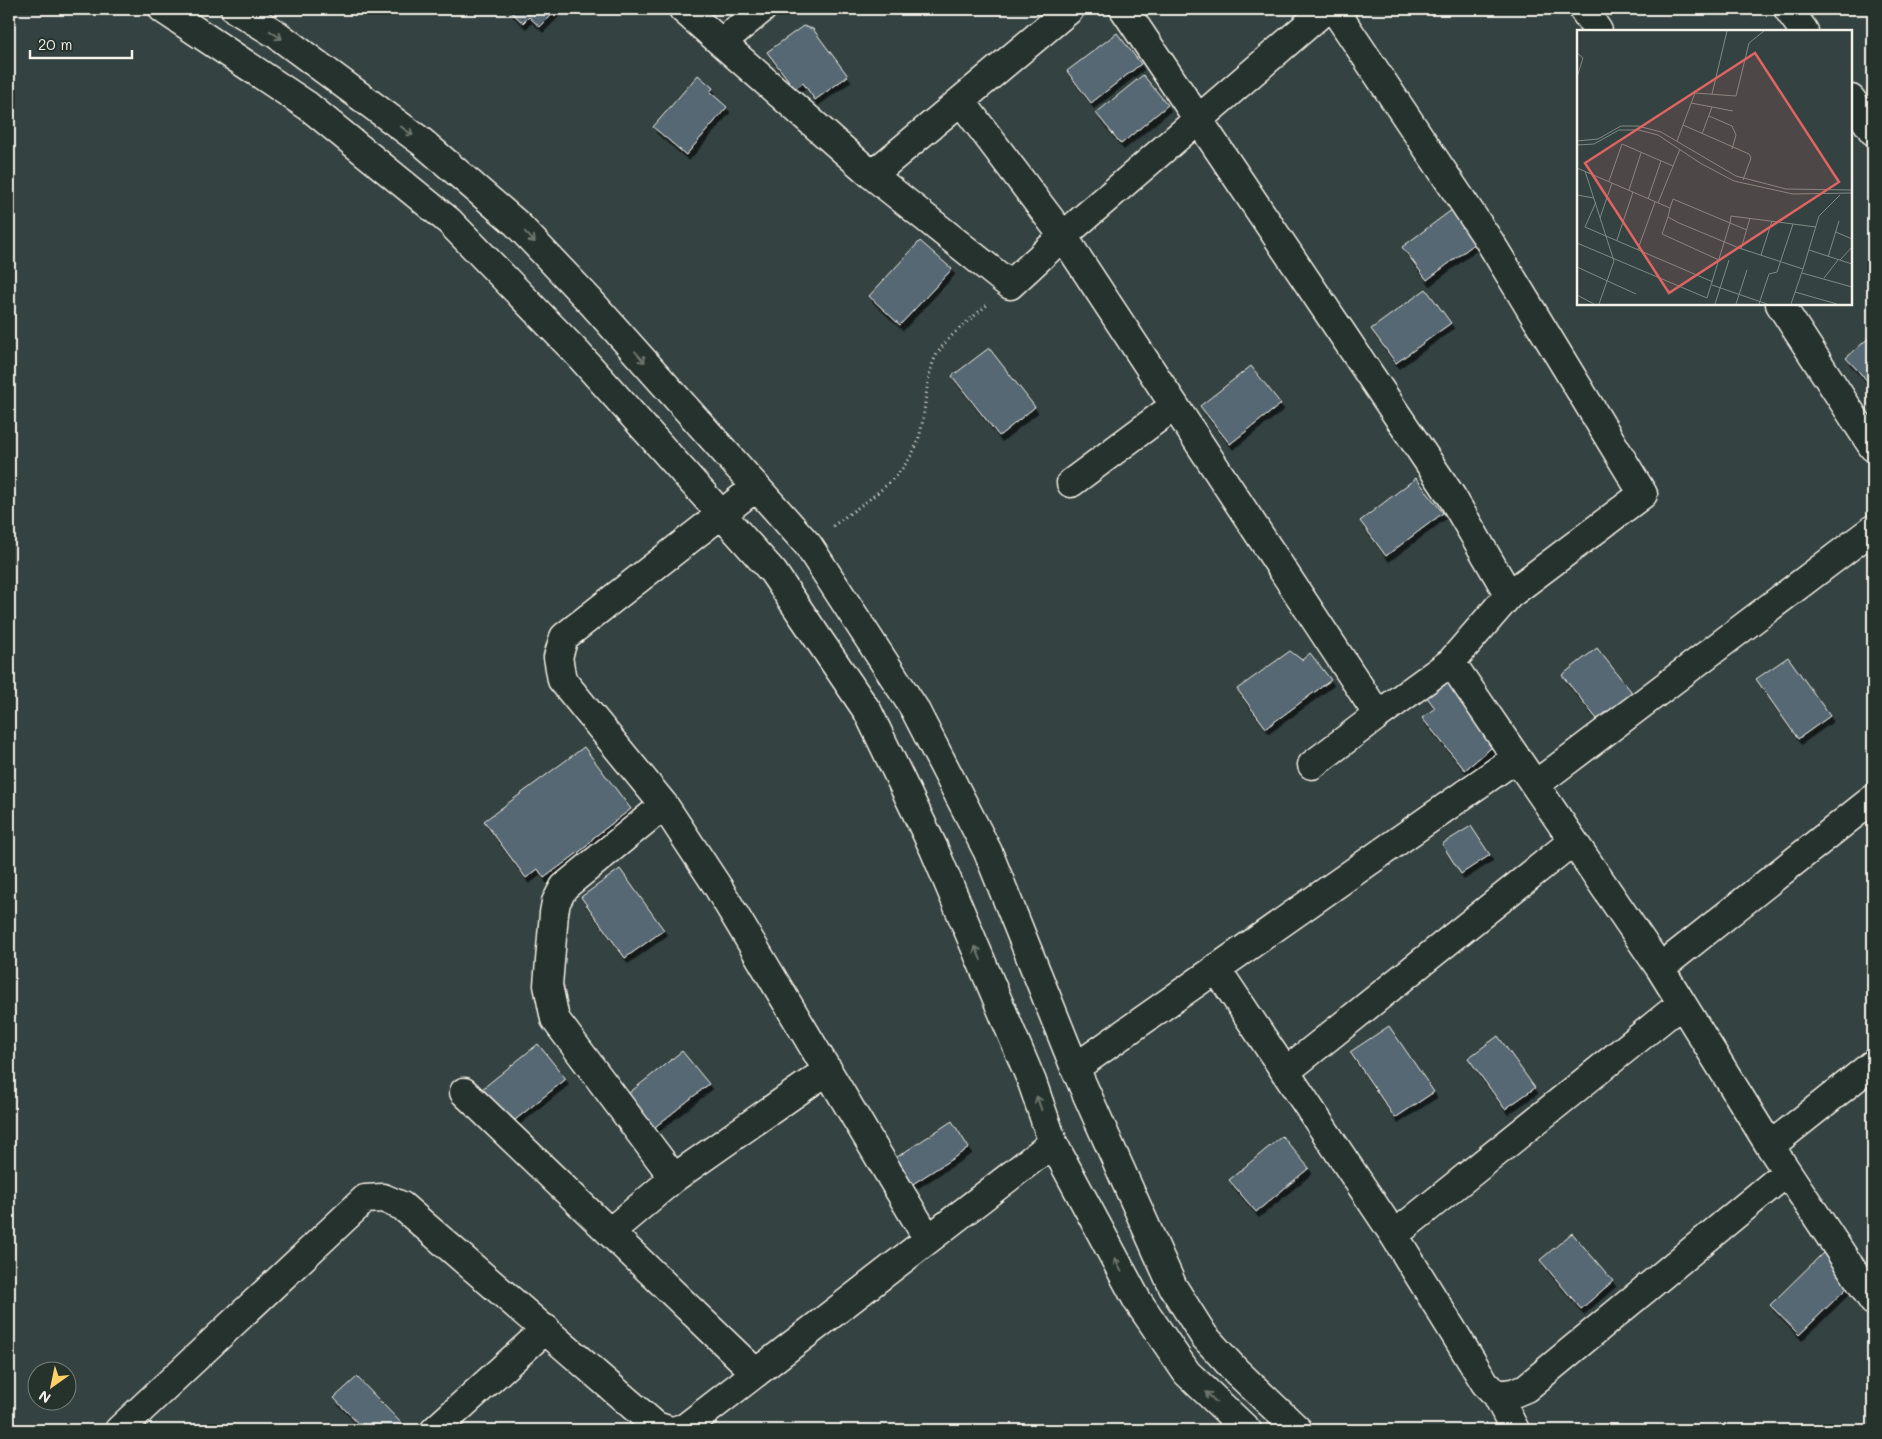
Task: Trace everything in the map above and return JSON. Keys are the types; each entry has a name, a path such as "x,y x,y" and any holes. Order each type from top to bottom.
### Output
{"street":[{"path":"163,9 308,106 449,221 578,354 773,572 868,712 934,849 1032,1082 1053,1143 1137,1300 1187,1373 1247,1430"},
{"path":"235,9 276,34 422,142 517,224 591,302 808,545 914,708 983,843 1075,1068 1173,1286 1204,1336 1236,1371 1298,1430"},
{"path":"684,9 872,175 1010,285 1063,236 1326,9"},
{"path":"722,42 762,9"},
{"path":"872,175 1070,9"},
{"path":"1124,9 1452,497 1509,595"},
{"path":"1312,765 1450,662 1509,595 1643,494 1490,242 1334,9"},
{"path":"1583,9 1597,30"},
{"path":"1788,9 1803,30"},
{"path":"1852,100 1873,131"},
{"path":"961,101 1063,236 1378,715"},
{"path":"1781,305 1873,447"},
{"path":"1070,483 1174,406"},
{"path":"756,487 564,637 558,657 562,680 664,805 718,887 928,1239"},
{"path":"1535,785 1873,529"},
{"path":"1450,662 1660,968 1770,1146 1873,1301"},
{"path":"1075,1068 1516,758"},
{"path":"1660,968 1873,799"},
{"path":"664,805 564,887 556,902 554,913 548,985 555,1020 674,1178"},
{"path":"1285,1072 1573,841"},
{"path":"1216,968 1394,1235 1485,1383 1497,1395 1515,1430"},
{"path":"1394,1235 1681,1004"},
{"path":"1770,1146 1873,1064"},
{"path":"610,1232 674,1178 828,1070"},
{"path":"464,1092 756,1373"},
{"path":"676,1430 686,1428 1053,1143"},
{"path":"1497,1395 1514,1394 1526,1388 1787,1172"},
{"path":"119,1430 365,1199 383,1198 402,1206 656,1426 668,1430"},
{"path":"435,1430 546,1329"}],"path":[{"path":"808,545 884,486 904,466 913,452 920,432 934,359 950,338 1010,285"}],"building":[{"path":"508,9 558,9 540,27 529,17 523,23"},
{"path":"803,26 813,29 848,76 815,100 803,83 795,89 767,52"},
{"path":"1117,33 1141,64 1091,103 1067,71"},
{"path":"698,75 713,88 710,92 727,107 686,155 653,127"},
{"path":"1143,75 1168,105 1121,144 1096,113"},
{"path":"1453,209 1477,242 1427,280 1402,247"},
{"path":"920,241 952,269 900,325 869,296"},
{"path":"1426,289 1451,323 1396,363 1371,329"},
{"path":"1873,334 1873,387 1846,358"},
{"path":"989,348 1035,407 999,436 952,376"},
{"path":"1251,366 1281,404 1230,444 1200,406"},
{"path":"1416,478 1443,513 1386,556 1360,521"},
{"path":"1597,648 1634,695 1600,723 1562,675"},
{"path":"1290,651 1302,660 1310,653 1331,680 1266,728 1237,689"},
{"path":"1788,657 1830,716 1798,739 1756,679"},
{"path":"1446,681 1497,743 1465,770 1422,718 1435,708 1426,696"},
{"path":"584,747 631,809 593,838 587,846 544,878 538,869 526,878 484,821"},
{"path":"1471,826 1490,855 1461,874 1442,844"},
{"path":"620,869 664,930 625,958 581,897"},
{"path":"1389,1026 1434,1092 1395,1118 1350,1052"},
{"path":"1498,1036 1535,1088 1505,1109 1468,1058"},
{"path":"538,1044 566,1079 510,1124 482,1089"},
{"path":"682,1051 709,1084 650,1131 624,1097"},
{"path":"952,1121 969,1148 908,1187 891,1161"},
{"path":"1282,1136 1309,1168 1256,1212 1229,1180"},
{"path":"1572,1233 1613,1281 1581,1309 1540,1260"},
{"path":"1824,1252 1853,1282 1799,1335 1770,1305"},
{"path":"357,1377 405,1427 401,1430 364,1430 334,1398"}]}
